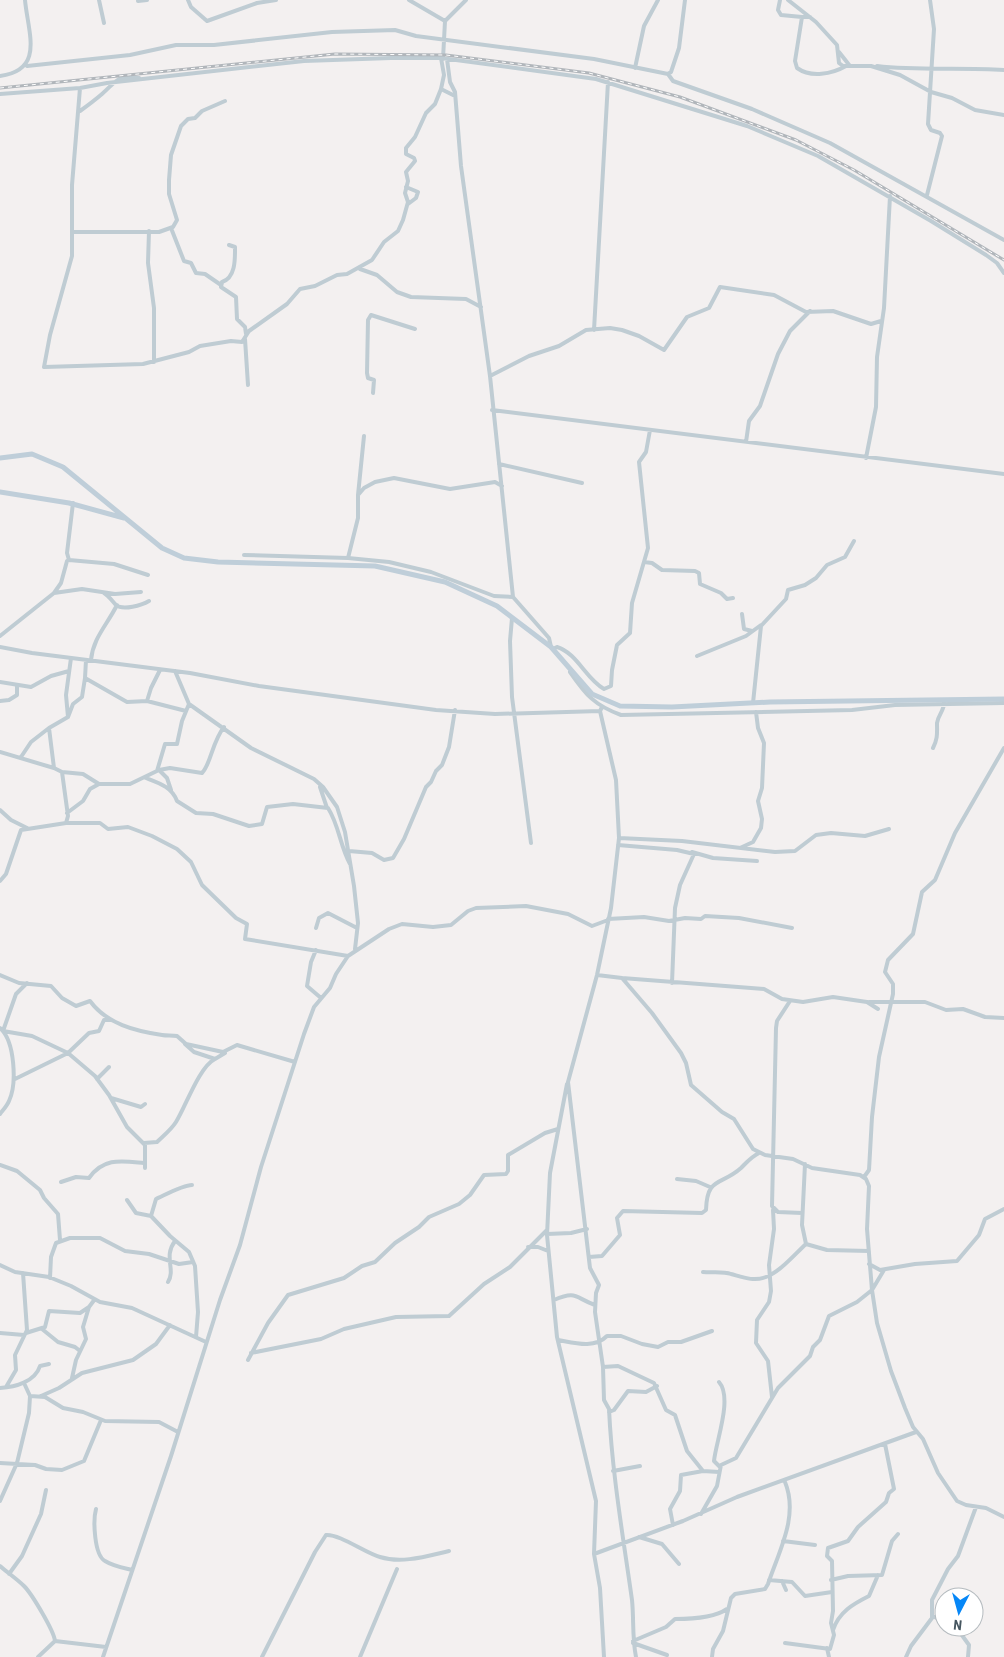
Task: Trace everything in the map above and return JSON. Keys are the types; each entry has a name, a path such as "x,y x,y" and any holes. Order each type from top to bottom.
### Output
{"street":[{"path":"25,0 30,45 27,66"},
{"path":"99,0 104,23"},
{"path":"138,1 148,0"},
{"path":"188,0 191,7 207,21 257,3 276,0"},
{"path":"409,0 445,21"},
{"path":"408,204 405,193 408,181 406,172 415,160 406,154 406,148 415,137 426,113 435,104 441,89 444,75 445,21 466,0"},
{"path":"635,68 644,26 658,0"},
{"path":"668,74 671,72 680,48 685,0"},
{"path":"780,0 778,10 781,16 810,17"},
{"path":"788,0 810,17 836,45 839,63 848,66 915,70 933,68 1004,70"},
{"path":"927,195 942,138 941,134 932,131 928,126 934,29 930,0"},
{"path":"802,17 795,61 797,68 808,73 822,74 837,72 848,66"},
{"path":"0,76 11,74 27,66 139,54 176,45 214,45 332,32 395,30 416,36 594,59 668,74 673,81 752,109 830,143 927,195 1004,240"},
{"path":"444,59 455,96 462,166 490,376 492,410 513,597 549,638 552,648"},
{"path":"0,94 80,88 111,82 304,61 444,59 506,65 608,82 758,130 818,156 890,196 986,255 1004,273"},
{"path":"872,66 900,75 931,92 952,98 981,112 1004,115"},
{"path":"80,111 104,92 111,82"},
{"path":"594,330 608,82"},
{"path":"80,88 80,111 72,184 74,232 69,273 50,335 44,367 154,362 189,352 200,346 231,341 242,342 245,335 261,321 287,304 300,288 315,286 337,275 360,268 372,260 379,248 398,232 408,204 416,198 418,192 406,187"},
{"path":"441,89 455,96"},
{"path":"74,232 159,232 171,228 177,220 170,194 171,155 181,126 188,119 195,118 202,111 225,100"},
{"path":"866,458 874,425 877,350 884,308 890,196"},
{"path":"171,228 184,260 191,263 196,273 204,274 221,285 222,289 236,297 237,319 245,327 248,385"},
{"path":"149,231 148,263 154,308 154,362"},
{"path":"221,285 231,275 235,260 235,247 229,245"},
{"path":"360,268 377,275 397,292 411,297 466,299 481,307"},
{"path":"490,376 529,356 559,346 580,333 594,330 610,328 622,330 639,336 664,350 684,320 691,314 707,309 720,287 726,286 774,295 806,312 836,311 872,324 881,321"},
{"path":"746,442 749,420 760,406 778,354 790,330 810,311"},
{"path":"373,393 374,380 368,378 367,373 368,320 371,315 415,329"},
{"path":"492,410 1004,474"},
{"path":"552,648 557,647 565,651 593,683 604,689 611,686 617,645 630,633 632,602 648,548 639,462 646,452 650,430"},
{"path":"348,558 358,518 358,495 364,436"},
{"path":"0,458 24,454 48,459 83,482 162,548 184,558 209,561 375,566 445,582 495,604 552,648 568,664 592,694 620,706 672,707 753,703 1004,703"},
{"path":"499,464 582,483"},
{"path":"358,495 364,488 375,482 394,478 450,489 495,482 502,486"},
{"path":"0,492 73,503 128,520"},
{"path":"0,636 54,593 61,584 69,560 67,553 73,503"},
{"path":"697,656 729,644 755,631 786,599 788,590 805,585 816,578 827,565 845,557 854,541"},
{"path":"244,555 348,558 389,562 431,572 501,597 513,597"},
{"path":"69,560 114,564 148,575"},
{"path":"644,562 648,562 662,570 695,571 699,573 700,584 721,592 727,599 733,598"},
{"path":"61,584 68,591"},
{"path":"54,593 84,589 115,594 141,592"},
{"path":"102,592 117,606 131,607 150,602"},
{"path":"495,604 501,597"},
{"path":"91,660 93,644 101,630 108,624 117,606"},
{"path":"742,614 744,629 748,632 755,631 760,633"},
{"path":"512,618 510,641 515,714 530,843"},
{"path":"753,703 762,623"},
{"path":"0,647 175,671 259,686 455,710 515,714 601,709 621,715 852,710 896,705 1004,699"},
{"path":"68,717 66,695 71,658"},
{"path":"21,757 31,742 49,728 68,717 82,697 86,660"},
{"path":"568,664 566,668 579,686 601,709 616,780 619,838 608,920 597,975 568,1082 558,1129 550,1173 547,1232 558,1340 596,1501 594,1554 600,1588 604,1657"},
{"path":"147,701 160,670"},
{"path":"0,682 31,687 48,678 69,671"},
{"path":"175,671 189,704 251,748 314,779 337,807 349,850 357,928 355,950"},
{"path":"85,678 126,702 147,701 186,711"},
{"path":"0,701 9,700 17,695 17,686"},
{"path":"66,695 76,703"},
{"path":"933,748 938,735 938,720 944,703"},
{"path":"158,771 165,744 177,744 189,704"},
{"path":"349,850 372,853 384,860 393,858 404,839 426,788 442,765 449,748 455,710"},
{"path":"738,848 753,842 761,828 762,819 758,801 762,788 764,743 758,728 756,712"},
{"path":"0,752 21,757 62,772 83,774 99,784 130,784 158,771 175,768 202,773 207,767 214,741 224,727"},
{"path":"49,728 54,768"},
{"path":"864,1177 870,1167 872,1117 879,1057 893,987 886,975 888,960 913,934 922,892 935,880 956,832 1004,748"},
{"path":"158,771 166,778 177,800 196,813 213,814 255,827 264,821 267,807 293,804 316,809 327,808"},
{"path":"62,772 67,813 66,822"},
{"path":"146,778 171,790"},
{"path":"67,813 83,801 90,790 99,784"},
{"path":"320,784 327,808 340,833 344,852 351,867"},
{"path":"0,810 11,820 27,828 44,828 66,822 100,824 108,829 128,827 162,840 184,855 191,862 202,885 236,918 247,924 245,939 348,956"},
{"path":"0,881 8,870 18,834 27,828"},
{"path":"619,838 672,840 764,852 793,852 803,847 815,836 831,833 864,836 890,829"},
{"path":"618,845 692,852 713,858 757,861"},
{"path":"713,858 716,845"},
{"path":"672,982 674,920 680,885 693,858 692,852"},
{"path":"103,1657 206,1342 240,1245 261,1167 278,1122 295,1062 314,1006 348,956 394,926 402,924 434,927 451,925 468,911 476,908 526,906 568,914 592,926 608,920 648,917 674,920 686,918 701,920 705,916 727,916 792,928"},
{"path":"316,928 319,918 328,914 357,928"},
{"path":"316,950 310,962 307,986 321,998"},
{"path":"0,974 17,982 52,986 62,998 76,1006 90,1001 99,1012 110,1020 124,1026 162,1036 178,1036 194,1052 215,1059"},
{"path":"597,975 764,989 778,998 808,1002 833,997 867,1002 925,1002 946,1010 963,1009 985,1017 1004,1018"},
{"path":"622,978 652,1013 681,1053 686,1063 691,1085 722,1112 734,1119 750,1146 759,1153 793,1160 815,1169 864,1177"},
{"path":"1,1030 16,994 28,983"},
{"path":"772,1397 768,1361 756,1343 757,1320 770,1300 772,1283 770,1274 774,1210 772,1206 772,1157 776,1099 776,1028 777,1021 790,1000"},
{"path":"867,1002 878,1009"},
{"path":"15,1079 68,1053 89,1033 98,1031 104,1020 110,1020"},
{"path":"1,1030 32,1036 68,1053 97,1079 111,1098 127,1127 144,1143 145,1166 119,1160 100,1167 89,1178 76,1177 61,1182"},
{"path":"0,1114 10,1099 15,1079 11,1048 1,1030"},
{"path":"183,1042 225,1053"},
{"path":"144,1143 157,1142 173,1126 189,1100 197,1080 209,1063 237,1045 295,1062"},
{"path":"97,1079 108,1068"},
{"path":"568,1082 589,1257 593,1274 599,1285 595,1304 604,1365 604,1400 609,1412 614,1470 632,1602 636,1657"},
{"path":"111,1098 141,1107 146,1104"},
{"path":"248,1360 268,1323 288,1295 344,1278 362,1266 375,1262 395,1243 419,1228 429,1216 459,1204 470,1195 484,1175 506,1174 508,1171 508,1155 544,1133 558,1129"},
{"path":"589,1257 602,1256 620,1235 617,1218 623,1211 702,1213 706,1210 706,1198 710,1188 741,1168 750,1158 759,1153"},
{"path":"805,1164 802,1225 806,1244"},
{"path":"0,1165 26,1177 57,1212 60,1240"},
{"path":"864,1177 869,1186 867,1229 872,1290 877,1323 891,1372 916,1432 923,1440 938,1473 955,1500 966,1506 986,1508 1004,1517"},
{"path":"677,1179 696,1181 710,1188"},
{"path":"151,1216 156,1199 171,1194 186,1185 192,1185"},
{"path":"127,1200 136,1213 151,1216 175,1241 189,1252 193,1262 198,1312 196,1337"},
{"path":"869,1264 878,1270 884,1270 915,1264 957,1261 980,1235 985,1219 1004,1209"},
{"path":"774,1210 802,1213"},
{"path":"251,1353 321,1339 344,1329 396,1317 449,1316 484,1284 510,1267 528,1247 547,1232 571,1233 587,1228"},
{"path":"50,1278 51,1257 56,1243 60,1240 100,1238 108,1240 120,1250 145,1253 179,1264 193,1262"},
{"path":"168,1282 171,1276 168,1262 169,1248 175,1241"},
{"path":"806,1244 827,1250 869,1251"},
{"path":"703,1272 731,1274 739,1278 765,1278 806,1244"},
{"path":"528,1247 538,1247 548,1251"},
{"path":"0,1265 23,1273 50,1278 79,1289 95,1299 110,1305 132,1308 206,1342"},
{"path":"701,1514 717,1486 722,1464 736,1458 772,1397 793,1370 810,1356 813,1347 820,1340 829,1316 844,1310 872,1290 884,1270"},
{"path":"6,1387 16,1370 15,1355 28,1324 23,1273"},
{"path":"554,1300 576,1294 595,1304"},
{"path":"72,1379 80,1351 86,1339 83,1327 89,1308 95,1299"},
{"path":"0,1333 25,1334 42,1329 46,1324 49,1311 80,1313 89,1308"},
{"path":"41,1396 82,1373 133,1360 156,1344 170,1325"},
{"path":"42,1329 58,1342 80,1351"},
{"path":"558,1340 584,1344 600,1343 607,1336 615,1335 658,1347 668,1342 681,1342 712,1331"},
{"path":"0,1388 24,1383 37,1374 40,1366 49,1364"},
{"path":"604,1365 618,1366 657,1386 666,1410 675,1415 687,1451 703,1471"},
{"path":"720,1382 724,1388 726,1399 714,1461 720,1470"},
{"path":"0,1501 17,1463 29,1412 30,1396 24,1383"},
{"path":"609,1412 614,1410 628,1391 646,1392 657,1386"},
{"path":"30,1396 52,1399 63,1408 83,1412 101,1420 159,1422 178,1432"},
{"path":"0,1463 17,1463 62,1470 84,1461 101,1420"},
{"path":"594,1554 701,1514 737,1497 785,1482 916,1432"},
{"path":"833,1631 831,1623 833,1607 832,1561 827,1556 828,1548 848,1541 857,1528 886,1502 889,1493 894,1489 885,1444"},
{"path":"614,1470 640,1466"},
{"path":"673,1524 670,1510 680,1491 681,1475 720,1470"},
{"path":"712,1657 713,1649 723,1631 727,1608 732,1596 765,1589 770,1580 790,1514 790,1499 785,1482"},
{"path":"9,1574 22,1556 41,1514 46,1490"},
{"path":"906,1657 910,1646 932,1616 932,1600 948,1570 958,1558 976,1507"},
{"path":"96,1509 95,1537 101,1557 105,1561 132,1570"},
{"path":"832,1580 848,1576 878,1576 883,1574 892,1541 898,1534"},
{"path":"262,1657 315,1552 326,1535 334,1536 371,1554 392,1560 449,1551"},
{"path":"639,1537 666,1546 679,1564"},
{"path":"783,1542 815,1545"},
{"path":"0,1566 25,1587 33,1597 54,1633 56,1641"},
{"path":"360,1657 397,1569"},
{"path":"785,1643 830,1649 833,1631 844,1611 850,1608 853,1603 869,1596 878,1576"},
{"path":"770,1580 792,1582 805,1596 832,1592"},
{"path":"782,1581 786,1590"},
{"path":"833,1607 844,1611"},
{"path":"634,1642 661,1629 675,1619 692,1619 715,1614 727,1608"},
{"path":"963,1637 969,1645 968,1657"},
{"path":"38,1657 56,1641 106,1647"},
{"path":"634,1642 667,1655"},
{"path":"827,1648 829,1657"}],"railway":[{"path":"0,88 335,54 446,55 589,73 680,97 796,140 854,170 1004,260"}]}
